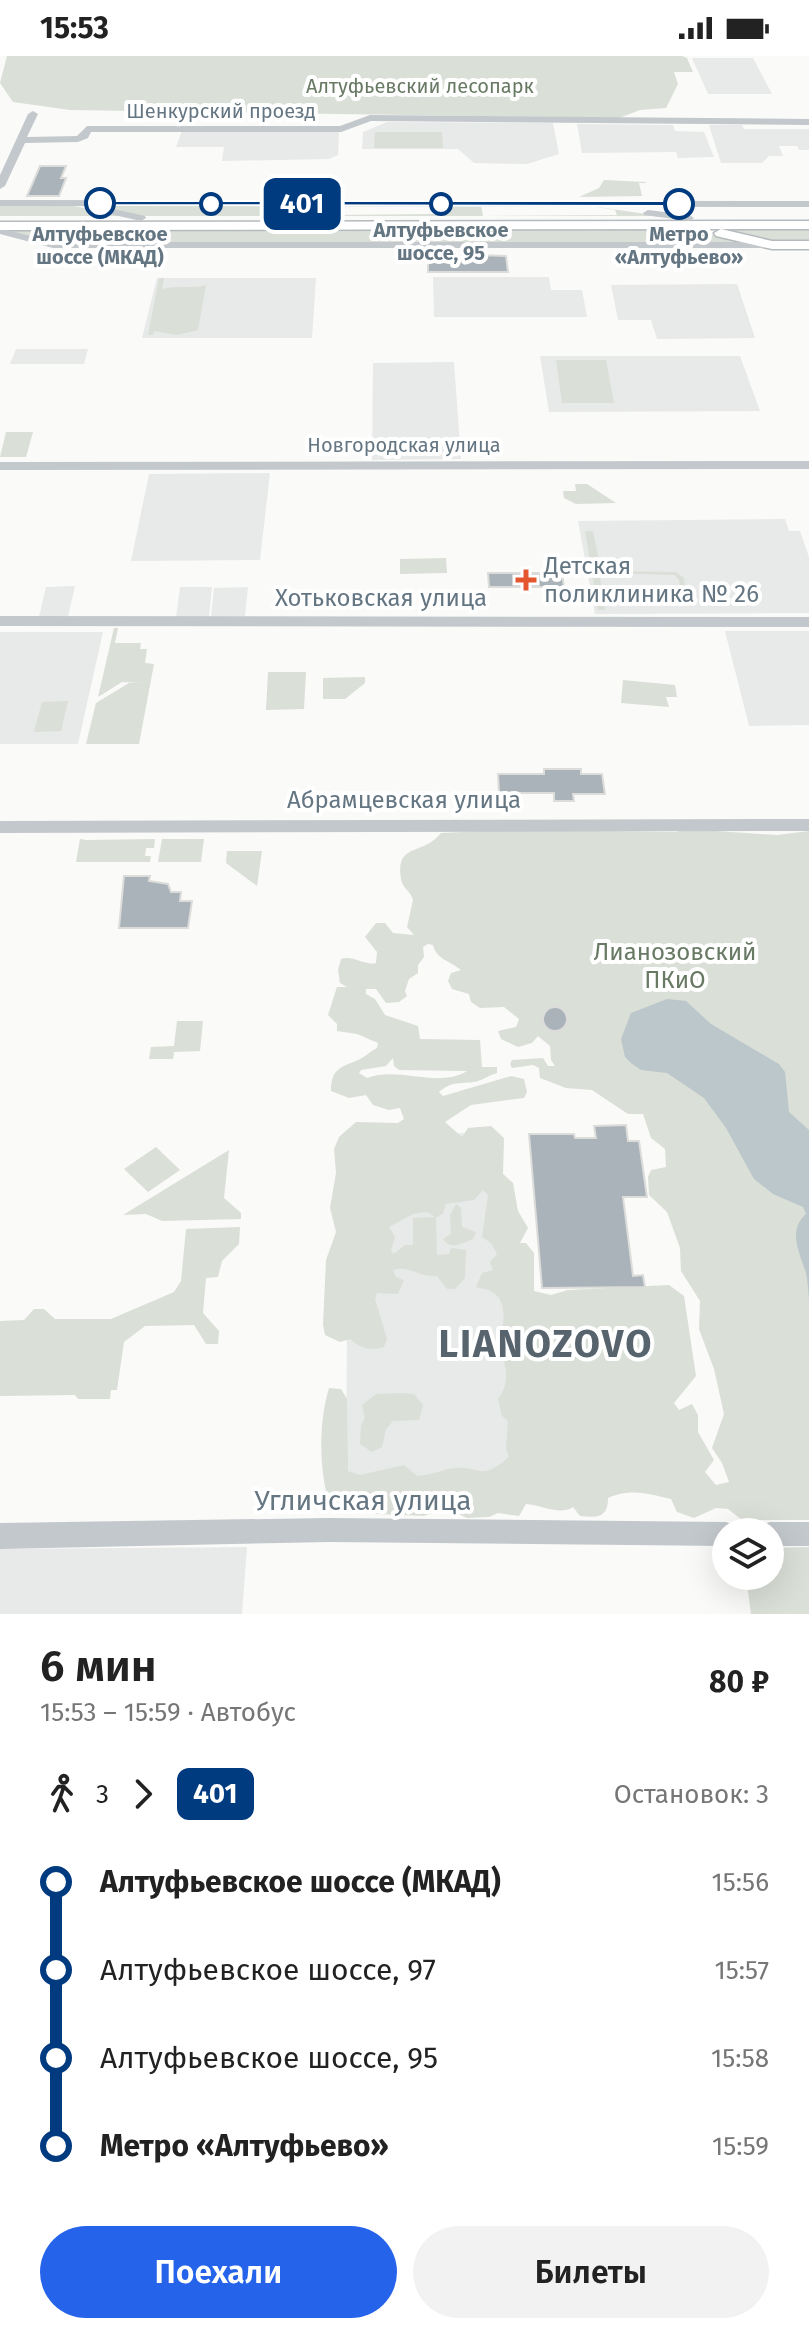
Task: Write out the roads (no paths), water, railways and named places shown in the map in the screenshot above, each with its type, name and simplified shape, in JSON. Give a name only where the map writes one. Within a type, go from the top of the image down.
[{"type":"main road","points":[[0,218],[809,225]]},
{"type":"main road","points":[[0,229],[809,218]]},
{"type":"main road","points":[[685,222],[772,245],[809,245]]},
{"type":"street","points":[[0,186],[33,114]]},
{"type":"street","name":"Шенкурский проезд","points":[[21,140],[78,139],[85,136],[87,129],[341,129],[370,118],[809,122]]},
{"type":"street","points":[[0,203],[809,204]]},
{"type":"street","points":[[83,203],[141,218]]},
{"type":"street","points":[[583,203],[685,222]]},
{"type":"street","points":[[0,229],[53,245]]},
{"type":"street","points":[[0,245],[772,245]]},
{"type":"street","name":"Новгородская улица","points":[[0,466],[809,465]]},
{"type":"street","name":"Хотьковская улица","points":[[0,621],[809,622]]},
{"type":"street","name":"Абрамцевская улица","points":[[0,827],[809,825]]},
{"type":"street","name":"Угличская улица","points":[[0,1536],[329,1530],[712,1534]]},
{"type":"street","points":[[784,1534],[809,1534]]},
{"type":"place","name":"Алтуфьевское шоссе (МКАД)","points":[[100,203]]},
{"type":"place","name":"Алтуфьевское шоссе, 95","points":[[441,204]]},
{"type":"place","name":"Метро «Алтуфьево»","points":[[679,204]]},
{"type":"place","name":"Детская поликлиника № 26","points":[[526,580]]},
{"type":"district","name":"LIANOZOVO","points":[[546,1344]]},
{"type":"park label","name":"Алтуфьевский лесопарк","points":[[420,86]]},
{"type":"park label","name":"Лианозовский ПКиО","points":[[675,966]]}]
